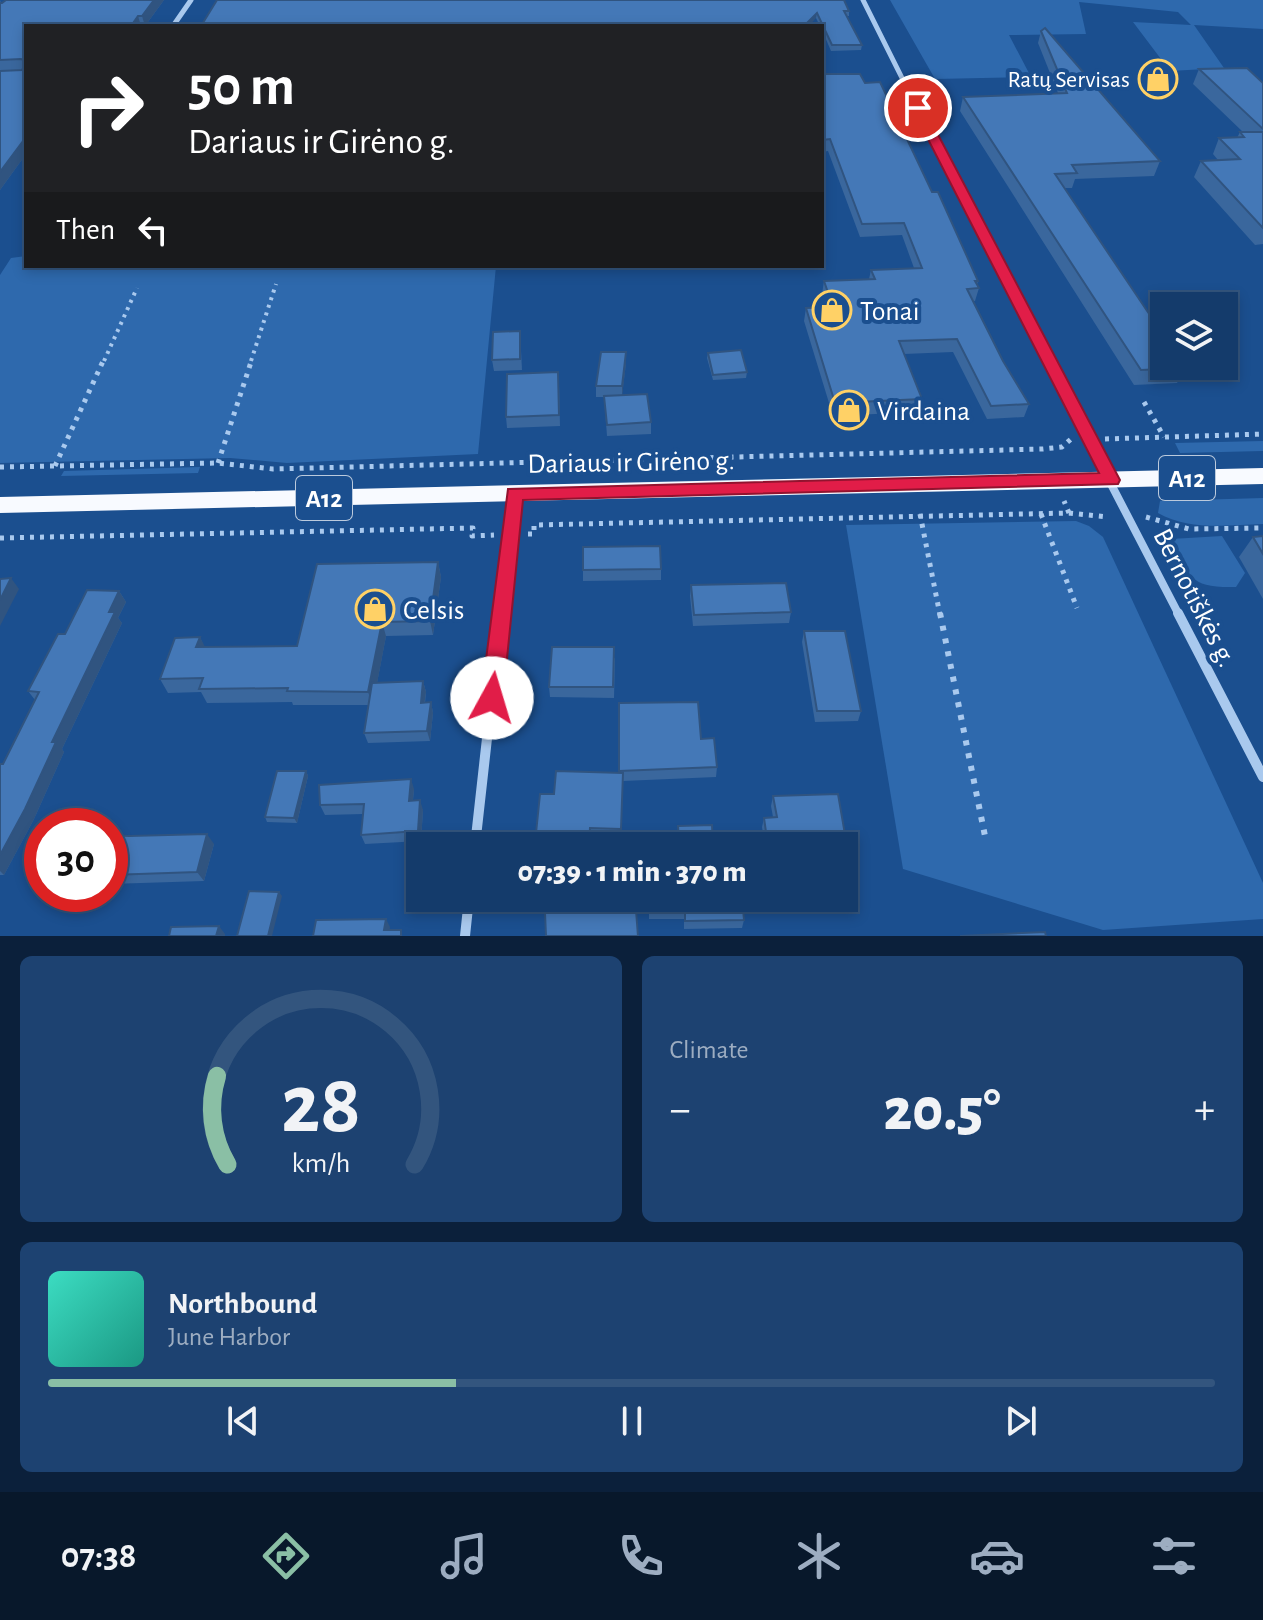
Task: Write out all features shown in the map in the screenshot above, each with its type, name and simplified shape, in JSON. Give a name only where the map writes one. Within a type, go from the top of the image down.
[{"type":"highway","name":"Dariaus ir Girėno g.","points":[[0,505],[1263,476]]},
{"type":"street","points":[[174,24],[191,0]]},
{"type":"street","name":"Bernotiškės g.","points":[[863,0],[1263,777]]},
{"type":"street","points":[[477,832],[515,494]]},
{"type":"street","points":[[465,936],[468,912]]},
{"type":"path","points":[[218,463],[276,284]]},
{"type":"path","points":[[55,466],[137,288]]},
{"type":"path","points":[[1144,402],[1164,437]]},
{"type":"path","points":[[0,467],[218,463],[302,468],[1043,449],[1062,447],[1069,439],[1263,434]]},
{"type":"path","points":[[1043,449],[1069,513]]},
{"type":"path","points":[[0,538],[473,528],[472,536],[534,534],[534,525],[920,514],[1069,513],[1098,517],[1152,517],[1189,529],[1263,528]]},
{"type":"path","points":[[920,514],[985,836]]},
{"type":"path","points":[[1041,514],[1077,608]]},
{"type":"shaded area","points":[[890,0],[1263,0],[1263,29],[1194,25],[1224,68],[1170,71],[1133,22],[1191,25],[1178,12],[1079,2],[1086,34],[1009,35],[1031,77],[935,79]]},
{"type":"shaded area","points":[[24,256],[24,268],[496,268],[478,454],[287,463],[230,458],[0,463],[0,275],[11,258]]},
{"type":"shaded area","points":[[1263,441],[1263,451],[1180,453],[1175,443]]},
{"type":"shaded area","points":[[200,467],[198,473],[61,476],[64,471]]},
{"type":"shaded area","points":[[1263,498],[1263,524],[1196,525],[1158,513],[1160,501]]},
{"type":"shaded area","points":[[1076,521],[1103,537],[1263,883],[1263,919],[1103,930],[903,869],[846,525]]},
{"type":"shaded area","points":[[1222,536],[1245,573],[1236,587],[1209,585],[1193,578],[1171,539]]},
{"type":"building","points":[[6,0],[154,0],[132,24],[24,24],[24,61],[0,60],[2,3]]},
{"type":"building","points":[[217,0],[844,0],[849,11],[844,11],[862,45],[832,45],[817,13],[806,24],[202,24]]},
{"type":"building","points":[[1045,28],[1160,161],[1072,165],[1077,173],[1055,174],[1150,315],[1150,370],[1141,370],[963,97],[1067,93],[1041,31]]},
{"type":"building","points":[[24,66],[24,140],[0,172],[0,71],[22,70]]},
{"type":"building","points":[[1247,68],[1263,83],[1263,129],[1199,69]]},
{"type":"building","points":[[824,74],[860,74],[865,83],[880,82],[932,192],[938,192],[978,281],[975,281],[979,288],[967,289],[1003,361],[1029,404],[991,406],[957,339],[899,341],[922,399],[835,403],[806,308],[833,307],[824,281],[875,279],[871,270],[922,268],[904,223],[862,224],[830,139],[824,140]]},
{"type":"building","points":[[1240,132],[1263,132],[1263,228],[1201,161],[1240,159],[1219,138],[1244,137]]},
{"type":"building","points":[[520,331],[520,359],[492,360],[493,332]]},
{"type":"building","points":[[741,350],[747,372],[713,375],[708,353]]},
{"type":"building","points":[[601,352],[626,352],[622,386],[596,386]]},
{"type":"building","points":[[558,372],[559,415],[506,417],[507,374]]},
{"type":"building","points":[[647,394],[651,422],[607,425],[604,396]]},
{"type":"building","points":[[1263,536],[1263,554],[1253,537]]},
{"type":"building","points":[[660,546],[661,569],[583,570],[583,547]]},
{"type":"building","points":[[438,562],[430,621],[382,622],[368,692],[287,691],[288,688],[199,689],[203,678],[160,679],[175,638],[200,637],[196,647],[297,646],[317,564]]},
{"type":"building","points":[[11,578],[0,600],[0,579]]},
{"type":"building","points":[[786,583],[791,612],[694,615],[691,585]]},
{"type":"building","points":[[87,590],[119,591],[109,612],[115,612],[52,742],[56,742],[25,808],[0,855],[0,764],[3,764],[39,692],[28,691],[58,634],[65,634]]},
{"type":"building","points":[[804,631],[845,631],[861,711],[817,711]]},
{"type":"building","points":[[552,647],[614,647],[613,687],[549,687]]},
{"type":"building","points":[[423,681],[421,703],[431,702],[427,731],[364,733],[372,683]]},
{"type":"building","points":[[698,702],[701,739],[714,738],[717,767],[619,771],[619,703]]},
{"type":"building","points":[[277,771],[306,771],[294,818],[265,817]]},
{"type":"building","points":[[556,771],[623,773],[621,829],[536,832],[540,794],[554,794]]},
{"type":"building","points":[[411,779],[409,801],[420,800],[418,831],[361,835],[364,804],[320,805],[319,785]]},
{"type":"building","points":[[838,794],[845,832],[766,832],[764,818],[777,817],[773,796]]},
{"type":"building","points":[[712,825],[712,832],[678,832],[678,826]]},
{"type":"building","points":[[207,834],[197,872],[128,874],[129,836]]},
{"type":"building","points":[[249,891],[279,892],[268,936],[237,936]]},
{"type":"building","points":[[636,912],[638,936],[546,936],[545,913]]},
{"type":"building","points":[[685,912],[743,912],[744,920],[685,921]]},
{"type":"building","points":[[386,919],[384,930],[401,930],[401,936],[313,936],[316,920]]},
{"type":"building","points":[[219,926],[216,936],[169,936],[171,927]]},
{"type":"building","points":[[1045,932],[1046,936],[960,936]]},
{"type":"place","name":"Ratų Servisas","points":[[1158,79]]},
{"type":"place","name":"Tonai","points":[[832,310]]},
{"type":"place","name":"Virdaina","points":[[849,410]]},
{"type":"place","name":"Celsis","points":[[375,609]]},
{"type":"route","points":[[492,698],[515,494],[1111,480],[918,108]]}]
